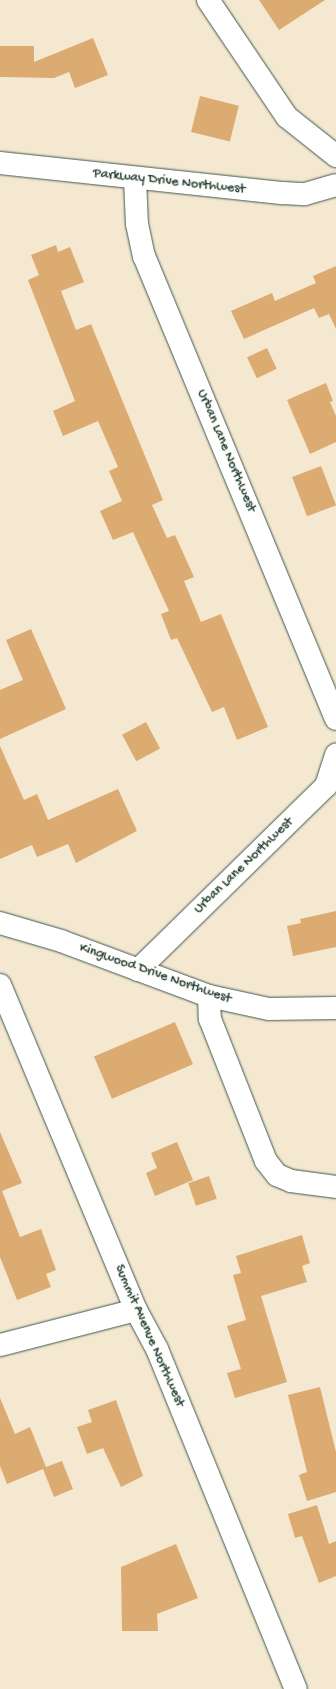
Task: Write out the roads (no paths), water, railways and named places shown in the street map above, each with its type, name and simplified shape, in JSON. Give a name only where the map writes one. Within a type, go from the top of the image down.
[{"type":"street","points":[[208,0],[287,117],[336,156]]},
{"type":"street","name":"Parkway Drive Northwest","points":[[0,163],[135,179],[283,193],[305,194],[336,185]]},
{"type":"street","name":"Urban Lane Northwest","points":[[135,179],[137,224],[144,256],[336,719]]},
{"type":"street","name":"Urban Lane Northwest","points":[[138,970],[326,786],[336,755]]},
{"type":"street","name":"Kingwood Drive Northwest","points":[[0,923],[209,996],[269,1009],[336,1008]]},
{"type":"street","name":"Summit Avenue Northwest","points":[[0,985],[136,1310],[157,1349],[296,1689]]},
{"type":"street","points":[[209,996],[210,1019],[266,1161],[277,1175],[291,1181],[336,1187]]},
{"type":"street","points":[[0,1345],[136,1310]]}]
